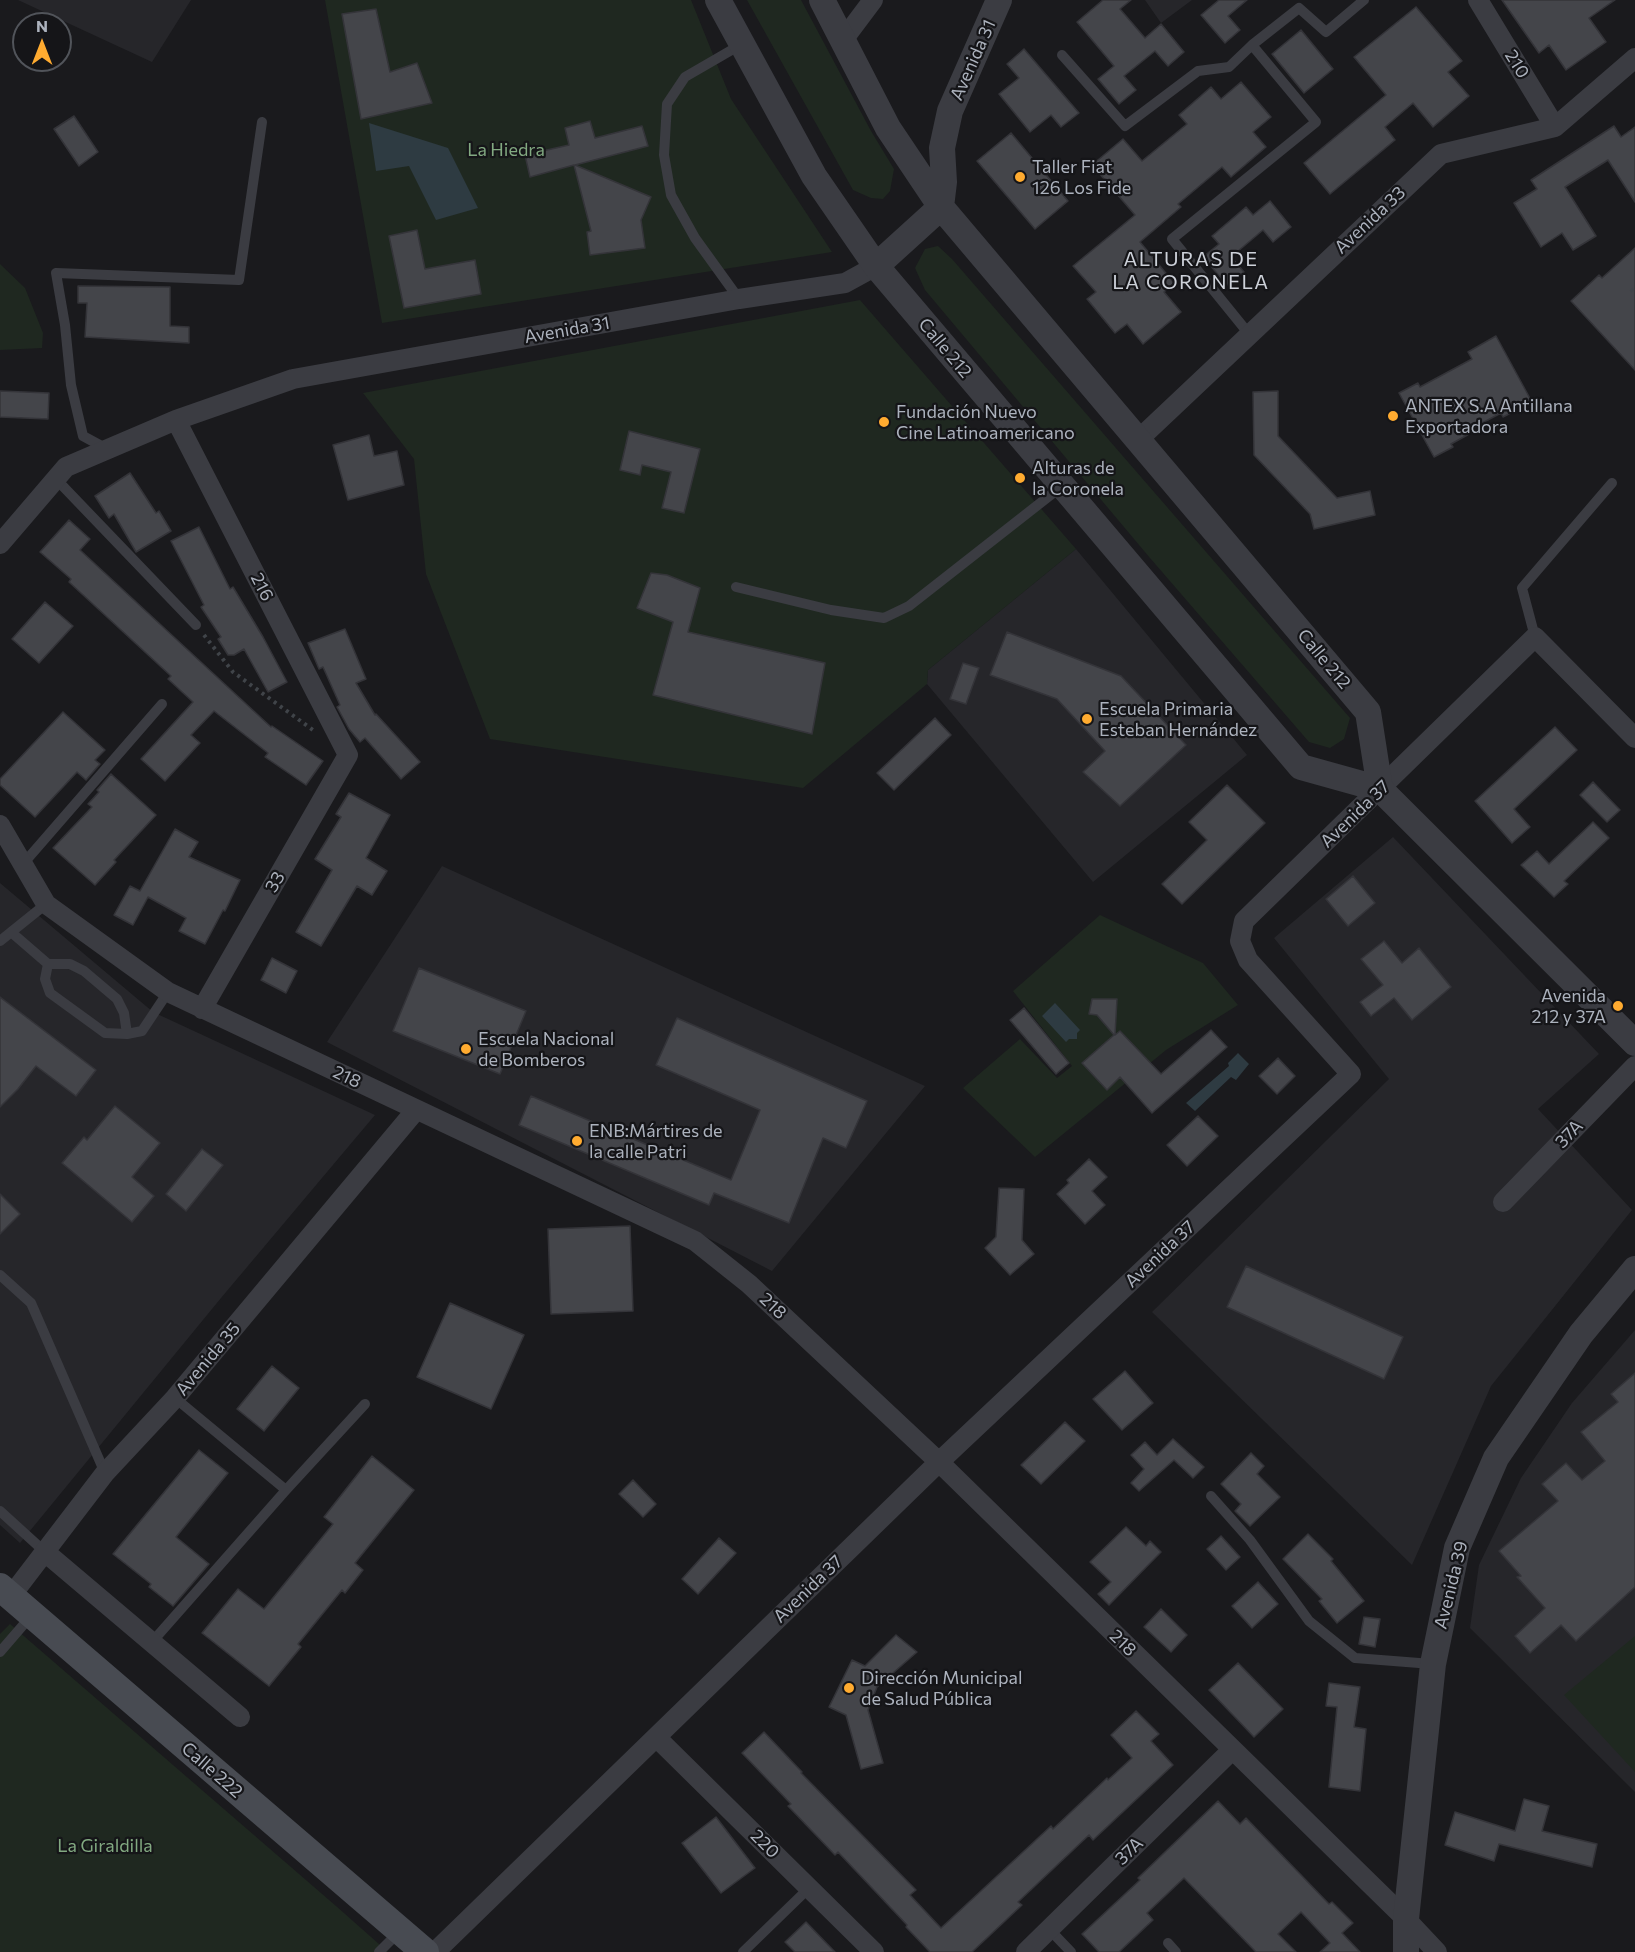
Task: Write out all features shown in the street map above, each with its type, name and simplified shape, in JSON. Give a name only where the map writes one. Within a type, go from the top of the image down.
[{"type":"main road","name":"Calle 222","points":[[4,1597],[32,1615],[425,1952]]},
{"type":"street","name":"Calle 212","points":[[718,0],[814,176],[876,266],[1301,767],[1380,789],[1635,1043]]},
{"type":"street","name":"Calle 212","points":[[822,0],[888,128],[941,207],[1368,712],[1380,789]]},
{"type":"street","points":[[843,40],[873,0]]},
{"type":"street","name":"Avenida 31","points":[[0,544],[66,467],[176,420],[293,378],[739,299],[845,283],[876,266],[941,207],[944,182],[942,148],[950,111],[999,0]]},
{"type":"street","name":"210","points":[[1478,0],[1556,127]]},
{"type":"street","name":"Avenida 33","points":[[1138,440],[1441,154],[1556,127],[1635,58]]},
{"type":"street","name":"216","points":[[176,420],[348,755]]},
{"type":"street","points":[[1534,637],[1635,738]]},
{"type":"street","name":"Avenida 37","points":[[435,1952],[939,1462],[1351,1074],[1248,960],[1240,941],[1244,921],[1534,637]]},
{"type":"street","name":"33","points":[[202,1009],[348,755]]},
{"type":"street","name":"218","points":[[0,825],[46,904],[168,992],[695,1241],[749,1284],[939,1462],[1437,1952]]},
{"type":"street","name":"37A","points":[[1503,1202],[1635,1066]]},
{"type":"street","name":"Avenida 35","points":[[4,1597],[45,1552],[105,1473],[176,1398],[416,1110]]},
{"type":"street","name":"Avenida 39","points":[[1406,1952],[1406,1919],[1433,1664],[1457,1548],[1496,1458],[1581,1334],[1635,1269]]},
{"type":"street","points":[[45,1552],[240,1717]]},
{"type":"street","name":"220","points":[[656,1737],[874,1952]]},
{"type":"street","name":"37A","points":[[1026,1952],[1232,1750]]},
{"type":"lane","points":[[1062,55],[1125,126],[1198,70],[1229,67],[1252,45],[1299,8],[1326,32],[1364,0]]},
{"type":"lane","points":[[739,299],[695,238],[671,195],[664,155],[667,104],[685,77],[742,44]]},
{"type":"lane","points":[[1249,334],[1172,239],[1316,122],[1252,45]]},
{"type":"lane","points":[[108,449],[83,436],[71,385],[65,325],[56,273],[239,280],[262,122]]},
{"type":"lane","points":[[56,479],[196,625]]},
{"type":"lane","points":[[1534,637],[1522,588],[1612,483]]},
{"type":"lane","points":[[736,587],[831,610],[885,618],[909,606],[1062,486]]},
{"type":"lane","points":[[23,864],[162,704]]},
{"type":"lane","points":[[0,942],[46,904]]},
{"type":"lane","points":[[12,932],[48,964],[70,964],[84,971],[117,999],[124,1013],[127,1034]]},
{"type":"lane","points":[[48,964],[45,979],[50,993],[105,1033],[127,1034],[142,1031],[168,992]]},
{"type":"lane","points":[[0,1275],[31,1303],[105,1473]]},
{"type":"lane","points":[[176,1398],[286,1490]]},
{"type":"lane","points":[[152,1642],[365,1404]]},
{"type":"lane","points":[[1211,1496],[1250,1540],[1309,1621],[1355,1658],[1433,1664]]},
{"type":"lane","points":[[0,1510],[45,1552]]},
{"type":"lane","points":[[0,1652],[32,1615]]},
{"type":"lane","points":[[743,1952],[809,1888]]},
{"type":"lane","points":[[1049,1929],[1071,1952]]},
{"type":"lane","points":[[379,1952],[400,1930]]},
{"type":"lane","points":[[1168,1943],[1176,1952]]},
{"type":"path","points":[[1631,289],[1635,293]]},
{"type":"path","points":[[196,625],[233,672],[319,734]]},
{"type":"shaded area","points":[[18,0],[191,0],[152,62],[72,25],[72,12],[44,12]]},
{"type":"shaded area","points":[[1145,0],[1192,0],[1161,23]]},
{"type":"shaded area","points":[[369,123],[448,148],[478,208],[436,220],[409,166],[376,171]]},
{"type":"shaded area","name":"Escuela Primaria Esteban Hernández","points":[[1076,549],[1247,755],[1093,882],[927,684],[928,670]]},
{"type":"shaded area","points":[[1393,837],[1599,1054],[1538,1109],[1632,1210],[1491,1386],[1412,1565],[1152,1312],[1389,1079],[1274,938]]},
{"type":"shaded area","points":[[442,866],[925,1086],[772,1271],[327,1042]]},
{"type":"shaded area","points":[[0,883],[153,1012],[375,1115],[20,1543],[0,1525]]},
{"type":"shaded area","points":[[1055,1003],[1080,1030],[1077,1033],[1077,1039],[1069,1039],[1066,1042],[1042,1016]]},
{"type":"shaded area","points":[[1238,1053],[1249,1064],[1236,1080],[1231,1077],[1195,1111],[1186,1103],[1229,1066],[1228,1063]]},
{"type":"shaded area","points":[[1635,1330],[1635,1792],[1470,1628],[1479,1565],[1521,1478],[1572,1403]]},
{"type":"green space","name":"La Hiedra","points":[[325,0],[691,0],[731,99],[832,252],[382,323]]},
{"type":"green space","points":[[747,0],[801,0],[871,131],[894,169],[890,191],[883,199],[871,198],[853,190]]},
{"type":"green space","points":[[938,246],[952,259],[1350,718],[1344,739],[1330,748],[1309,742],[1150,558],[925,290],[915,268],[925,249]]},
{"type":"green space","points":[[0,264],[25,288],[43,333],[42,348],[0,350]]},
{"type":"green space","points":[[860,300],[1076,549],[928,670],[927,684],[803,788],[490,739],[426,574],[414,459],[363,393]]},
{"type":"green space","points":[[1100,915],[1203,963],[1238,1005],[1166,1050],[1035,1157],[963,1088],[1020,1039],[1057,1078],[1072,1066],[1013,991]]},
{"type":"green space","name":"La Giraldilla","points":[[10,1624],[388,1952],[0,1952],[0,1634]]},
{"type":"green space","points":[[1635,1636],[1635,1772],[1564,1695]]},
{"type":"building","points":[[1103,0],[1131,0],[1120,9],[1145,38],[1161,24],[1184,52],[1168,66],[1155,51],[1124,76],[1136,90],[1119,104],[1098,79],[1114,66],[1077,22]]},
{"type":"building","points":[[1219,0],[1247,0],[1228,16],[1240,30],[1225,43],[1201,15]]},
{"type":"building","points":[[1502,0],[1615,0],[1589,18],[1606,42],[1566,70],[1549,45],[1539,53]]},
{"type":"building","points":[[1416,7],[1462,61],[1448,72],[1469,96],[1433,127],[1413,103],[1385,127],[1395,140],[1330,194],[1304,163],[1386,95],[1354,57]]},
{"type":"building","points":[[376,9],[390,72],[417,63],[432,103],[361,119],[342,14]]},
{"type":"building","points":[[1301,30],[1333,69],[1304,93],[1272,54]]},
{"type":"building","points":[[1024,49],[1079,113],[1061,127],[1051,115],[1030,132],[999,94],[1019,78],[1007,64]]},
{"type":"building","points":[[1241,82],[1271,117],[1253,132],[1266,147],[1231,177],[1222,167],[1178,204],[1181,207],[1140,242],[1174,283],[1164,292],[1181,312],[1143,344],[1127,324],[1115,333],[1087,299],[1096,292],[1073,266],[1135,215],[1092,165],[1123,139],[1142,161],[1187,124],[1179,115],[1211,87],[1221,99]]},
{"type":"building","points":[[74,116],[98,152],[79,166],[54,129]]},
{"type":"building","points":[[590,121],[595,138],[642,126],[648,146],[575,165],[651,197],[641,220],[645,248],[590,255],[587,232],[591,231],[574,165],[530,177],[525,155],[569,145],[565,128]]},
{"type":"building","points":[[1614,126],[1621,137],[1635,127],[1635,202],[1608,160],[1565,187],[1596,236],[1573,250],[1562,233],[1541,247],[1514,203],[1537,189],[1531,180]]},
{"type":"building","points":[[1011,133],[1068,201],[1035,229],[977,161]]},
{"type":"building","points":[[1270,201],[1291,227],[1273,242],[1263,230],[1231,257],[1244,272],[1227,285],[1203,257],[1219,244],[1212,236],[1246,207],[1253,215]]},
{"type":"building","points":[[417,230],[425,269],[475,260],[481,294],[404,308],[389,236]]},
{"type":"building","points":[[1635,248],[1635,370],[1571,301],[1599,275],[1602,278]]},
{"type":"building","points":[[78,286],[170,287],[170,326],[189,327],[189,343],[85,337],[87,303],[78,303]]},
{"type":"building","points":[[1496,336],[1532,402],[1503,417],[1501,413],[1469,430],[1471,433],[1451,444],[1453,447],[1434,457],[1399,393],[1418,383],[1420,387],[1472,359],[1468,352]]},
{"type":"building","points":[[0,391],[49,393],[48,419],[0,417]]},
{"type":"building","points":[[1278,391],[1278,436],[1337,498],[1370,491],[1375,515],[1314,529],[1310,514],[1254,455],[1253,392]]},
{"type":"building","points":[[629,431],[700,449],[684,513],[662,508],[671,472],[642,465],[640,475],[620,470]]},
{"type":"building","points":[[369,435],[374,456],[397,451],[404,485],[348,500],[333,445]]},
{"type":"building","points":[[130,473],[156,513],[159,511],[171,531],[136,552],[114,514],[109,518],[95,496]]},
{"type":"building","points":[[69,520],[90,539],[80,550],[271,727],[323,761],[306,785],[265,757],[268,753],[214,711],[191,735],[200,743],[165,781],[141,759],[193,702],[168,679],[171,676],[69,582],[71,579],[40,552]]},
{"type":"building","points":[[199,527],[230,589],[233,587],[287,682],[268,692],[244,649],[234,655],[228,655],[218,639],[221,637],[201,607],[204,605],[171,541]]},
{"type":"building","points":[[651,573],[667,575],[700,588],[688,632],[825,663],[812,734],[653,695],[673,622],[637,608]]},
{"type":"building","points":[[45,602],[73,626],[39,663],[12,639]]},
{"type":"building","points":[[345,629],[366,679],[356,683],[375,715],[420,762],[401,779],[365,738],[360,742],[349,729],[337,707],[340,705],[323,667],[319,669],[308,643]]},
{"type":"building","points":[[1007,632],[1121,676],[1186,745],[1120,806],[1083,772],[1105,751],[1057,699],[990,675]]},
{"type":"building","points":[[963,663],[979,668],[966,704],[950,699]]},
{"type":"building","points":[[63,712],[105,750],[95,760],[100,764],[86,780],[77,772],[35,817],[0,785],[0,779]]},
{"type":"building","points":[[935,718],[951,735],[894,790],[877,773]]},
{"type":"building","points":[[1555,727],[1577,750],[1514,809],[1530,827],[1512,843],[1475,801]]},
{"type":"building","points":[[111,774],[156,815],[114,860],[116,862],[95,885],[53,848],[92,807],[88,804]]},
{"type":"building","points":[[1593,782],[1620,810],[1607,822],[1580,795]]},
{"type":"building","points":[[1227,785],[1265,823],[1182,904],[1162,884],[1207,840],[1189,822]]},
{"type":"building","points":[[349,793],[390,815],[366,858],[387,871],[372,895],[357,886],[321,946],[296,932],[332,870],[315,859],[341,817],[336,814]]},
{"type":"building","points":[[1593,822],[1609,838],[1564,881],[1568,884],[1554,897],[1521,865],[1537,851],[1549,864]]},
{"type":"building","points":[[175,829],[198,842],[189,857],[240,880],[205,944],[179,931],[186,918],[148,897],[133,925],[114,915],[130,886],[140,891]]},
{"type":"building","points":[[1353,876],[1375,903],[1348,926],[1326,899]]},
{"type":"building","points":[[1384,941],[1402,963],[1419,948],[1451,987],[1412,1020],[1394,998],[1371,1016],[1360,1002],[1383,985],[1361,959]]},
{"type":"building","points":[[272,958],[297,971],[286,993],[261,980]]},
{"type":"building","points":[[419,968],[526,1011],[500,1074],[393,1031]]},
{"type":"building","points":[[0,997],[96,1070],[76,1096],[36,1066],[0,1107]]},
{"type":"building","points":[[1092,999],[1117,999],[1115,1035],[1120,1031],[1161,1074],[1211,1030],[1227,1047],[1152,1113],[1120,1077],[1107,1090],[1082,1063],[1114,1035],[1097,1015],[1089,1014]]},
{"type":"building","points":[[1024,1008],[1069,1063],[1056,1074],[1010,1020]]},
{"type":"building","points":[[677,1018],[867,1101],[846,1148],[823,1138],[789,1223],[714,1193],[709,1205],[519,1125],[531,1096],[731,1180],[760,1110],[656,1065]]},
{"type":"building","points":[[1278,1058],[1295,1076],[1277,1094],[1259,1076]]},
{"type":"building","points":[[115,1106],[160,1143],[132,1177],[154,1196],[132,1222],[62,1163],[84,1137],[87,1140]]},
{"type":"building","points":[[1198,1116],[1218,1136],[1187,1166],[1167,1145]]},
{"type":"building","points":[[202,1149],[223,1165],[186,1211],[166,1194]]},
{"type":"building","points":[[1089,1159],[1107,1177],[1092,1191],[1105,1205],[1085,1224],[1057,1194],[1069,1183],[1067,1180]]},
{"type":"building","points":[[999,1188],[1024,1189],[1022,1240],[1034,1254],[1010,1275],[985,1248],[996,1237]]},
{"type":"building","points":[[0,1194],[20,1214],[0,1234]]},
{"type":"building","points":[[630,1226],[633,1311],[551,1314],[548,1229]]},
{"type":"building","points":[[1246,1266],[1403,1337],[1384,1379],[1227,1307]]},
{"type":"building","points":[[450,1303],[524,1335],[491,1409],[417,1377]]},
{"type":"building","points":[[272,1366],[299,1388],[264,1431],[237,1409]]},
{"type":"building","points":[[1125,1371],[1153,1403],[1122,1430],[1093,1399]]},
{"type":"building","points":[[1635,1373],[1635,1587],[1576,1641],[1561,1625],[1530,1653],[1515,1636],[1545,1608],[1517,1577],[1521,1576],[1499,1551],[1558,1501],[1542,1484],[1566,1463],[1582,1480],[1605,1461],[1581,1432],[1618,1402],[1611,1394]]},
{"type":"building","points":[[1065,1422],[1085,1441],[1041,1484],[1021,1465]]},
{"type":"building","points":[[1173,1439],[1204,1467],[1193,1478],[1174,1460],[1139,1491],[1131,1483],[1144,1469],[1131,1455],[1145,1442],[1157,1455]]},
{"type":"building","points":[[199,1450],[228,1473],[176,1537],[209,1564],[173,1606],[149,1587],[151,1584],[113,1554]]},
{"type":"building","points":[[1251,1453],[1264,1466],[1257,1474],[1280,1497],[1250,1526],[1235,1511],[1241,1504],[1221,1484]]},
{"type":"building","points":[[372,1456],[414,1490],[355,1563],[363,1570],[345,1593],[342,1590],[298,1644],[301,1647],[269,1686],[202,1633],[238,1589],[264,1609],[333,1524],[324,1517]]},
{"type":"building","points":[[633,1480],[656,1504],[643,1517],[619,1494]]},
{"type":"building","points":[[1126,1527],[1146,1546],[1150,1541],[1161,1552],[1109,1605],[1098,1594],[1111,1582],[1090,1562]]},
{"type":"building","points":[[1308,1534],[1333,1559],[1331,1561],[1364,1601],[1337,1623],[1319,1601],[1322,1599],[1283,1559]]},
{"type":"building","points":[[1221,1536],[1240,1557],[1226,1570],[1207,1549]]},
{"type":"building","points":[[719,1538],[736,1553],[698,1594],[682,1579]]},
{"type":"building","points":[[1258,1582],[1278,1604],[1252,1628],[1232,1606]]},
{"type":"building","points":[[1161,1609],[1187,1635],[1171,1652],[1144,1627]]},
{"type":"building","points":[[1364,1617],[1380,1619],[1375,1647],[1359,1644]]},
{"type":"building","points":[[896,1635],[917,1652],[877,1687],[868,1710],[883,1763],[861,1769],[846,1715],[829,1707],[852,1660],[865,1666]]},
{"type":"building","points":[[1238,1663],[1283,1709],[1254,1737],[1209,1690]]},
{"type":"building","points":[[1329,1683],[1360,1687],[1354,1727],[1366,1729],[1360,1791],[1329,1787],[1337,1707],[1326,1706]]},
{"type":"building","points":[[1136,1711],[1159,1734],[1151,1741],[1173,1765],[1093,1840],[1089,1835],[1018,1902],[1022,1905],[972,1952],[930,1952],[838,1852],[835,1855],[788,1806],[791,1804],[742,1753],[764,1732],[916,1890],[910,1895],[941,1928],[1051,1826],[1053,1829],[1107,1778],[1108,1780],[1132,1758],[1111,1735]]},
{"type":"building","points":[[1524,1799],[1549,1806],[1542,1831],[1597,1844],[1592,1867],[1499,1844],[1494,1861],[1445,1845],[1455,1812],[1515,1831]]},
{"type":"building","points":[[1218,1801],[1240,1824],[1246,1818],[1329,1904],[1332,1902],[1353,1923],[1342,1933],[1360,1952],[1320,1952],[1330,1943],[1301,1912],[1278,1934],[1296,1952],[1256,1952],[1184,1878],[1147,1913],[1153,1920],[1119,1952],[1099,1952],[1082,1934],[1140,1880],[1138,1878]]},
{"type":"building","points":[[716,1817],[755,1868],[721,1893],[682,1843]]},
{"type":"building","points":[[806,1922],[835,1952],[795,1952],[785,1942]]},
{"type":"place","name":"Taller Fiat 126 Los Fide","points":[[1020,177]]},
{"type":"place","name":"ANTEX S.A Antillana Exportadora","points":[[1393,416]]},
{"type":"place","name":"Fundación Nuevo Cine Latinoamericano","points":[[884,422]]},
{"type":"place","name":"Alturas de la Coronela","points":[[1020,478]]},
{"type":"place","name":"Escuela Primaria Esteban Hernández","points":[[1087,719]]},
{"type":"place","name":"Avenida 212 y 37A","points":[[1618,1006]]},
{"type":"place","name":"Escuela Nacional de Bomberos","points":[[466,1049]]},
{"type":"place","name":"ENB:Mártires de la calle Patri","points":[[577,1141]]},
{"type":"place","name":"Dirección Municipal de Salud Pública","points":[[849,1688]]},
{"type":"district","name":"ALTURAS DE LA CORONELA","points":[[1191,270]]}]
